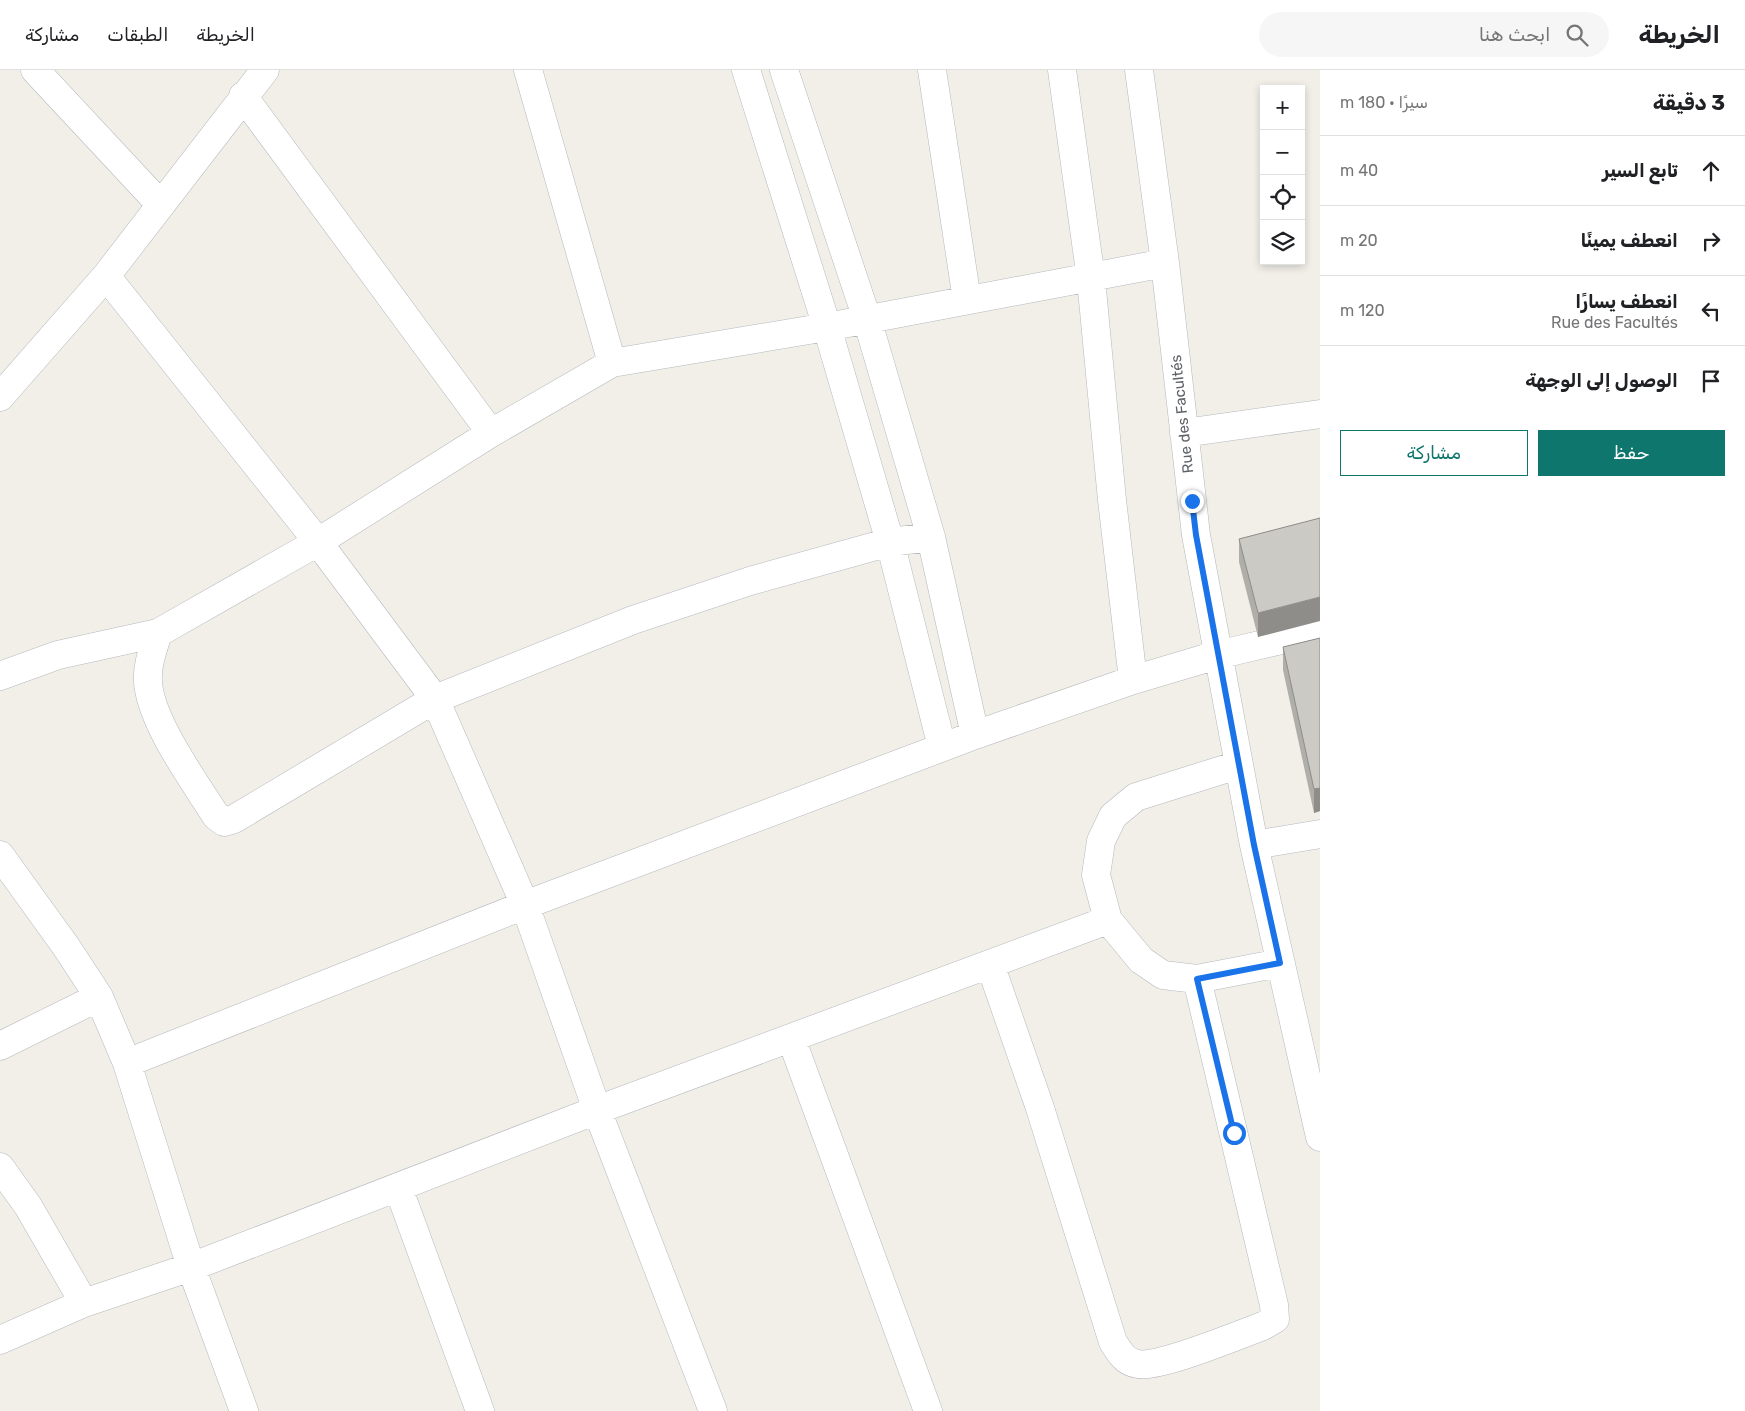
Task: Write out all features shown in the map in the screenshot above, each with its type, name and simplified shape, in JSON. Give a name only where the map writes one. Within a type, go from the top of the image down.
[{"type":"street","points":[[35,70],[160,204]]},
{"type":"street","points":[[4,383],[106,276],[243,96],[265,70]]},
{"type":"street","points":[[528,70],[612,363]]},
{"type":"street","points":[[746,70],[827,327],[890,542],[942,747]]},
{"type":"street","points":[[784,70],[867,319],[931,537],[975,735]]},
{"type":"street","points":[[932,70],[967,300]]},
{"type":"street","points":[[1062,70],[1091,279],[1112,500],[1133,680]]},
{"type":"street","name":"Rue des Facultés","points":[[1139,70],[1165,263],[1196,535],[1254,845],[1320,1133]]},
{"type":"street","points":[[243,96],[491,433]]},
{"type":"street","points":[[0,676],[23,666],[58,655],[158,633],[318,542],[491,433],[612,363],[827,327],[967,300],[1091,279],[1165,263]]},
{"type":"street","points":[[106,276],[318,542],[435,699],[525,905],[597,1110],[713,1411]]},
{"type":"street","points":[[1184,433],[1320,414]]},
{"type":"street","points":[[158,633],[148,675],[152,702],[168,736],[216,816],[224,822],[234,819],[435,699],[633,620],[750,581],[890,542],[931,537]]},
{"type":"street","points":[[127,1063],[525,905],[975,735],[1133,680],[1217,655],[1320,631]]},
{"type":"street","points":[[1238,765],[1136,796],[1113,816],[1101,842],[1096,875],[1108,920],[1141,960],[1163,975],[1197,979],[1280,963]]},
{"type":"street","points":[[1254,845],[1320,834]]},
{"type":"street","points":[[0,855],[67,948],[98,997],[127,1063],[191,1267],[244,1411]]},
{"type":"street","points":[[0,1340],[84,1303],[191,1267],[597,1110],[1108,920]]},
{"type":"street","points":[[990,964],[1040,1108],[1113,1342],[1124,1359],[1138,1364],[1157,1363],[1263,1326],[1275,1319],[1274,1305],[1197,979]]},
{"type":"street","points":[[0,1046],[98,997]]},
{"type":"street","points":[[791,1038],[928,1411]]},
{"type":"street","points":[[0,1167],[28,1206],[84,1303]]},
{"type":"street","points":[[398,1187],[480,1411]]},
{"type":"building","points":[[1320,518],[1320,597],[1258,613],[1239,539]]},
{"type":"building","points":[[1320,638],[1320,788],[1314,789],[1283,647]]},
{"type":"route","points":[[1192,501],[1217,655],[1254,845],[1280,963],[1197,979],[1234,1133]]}]
